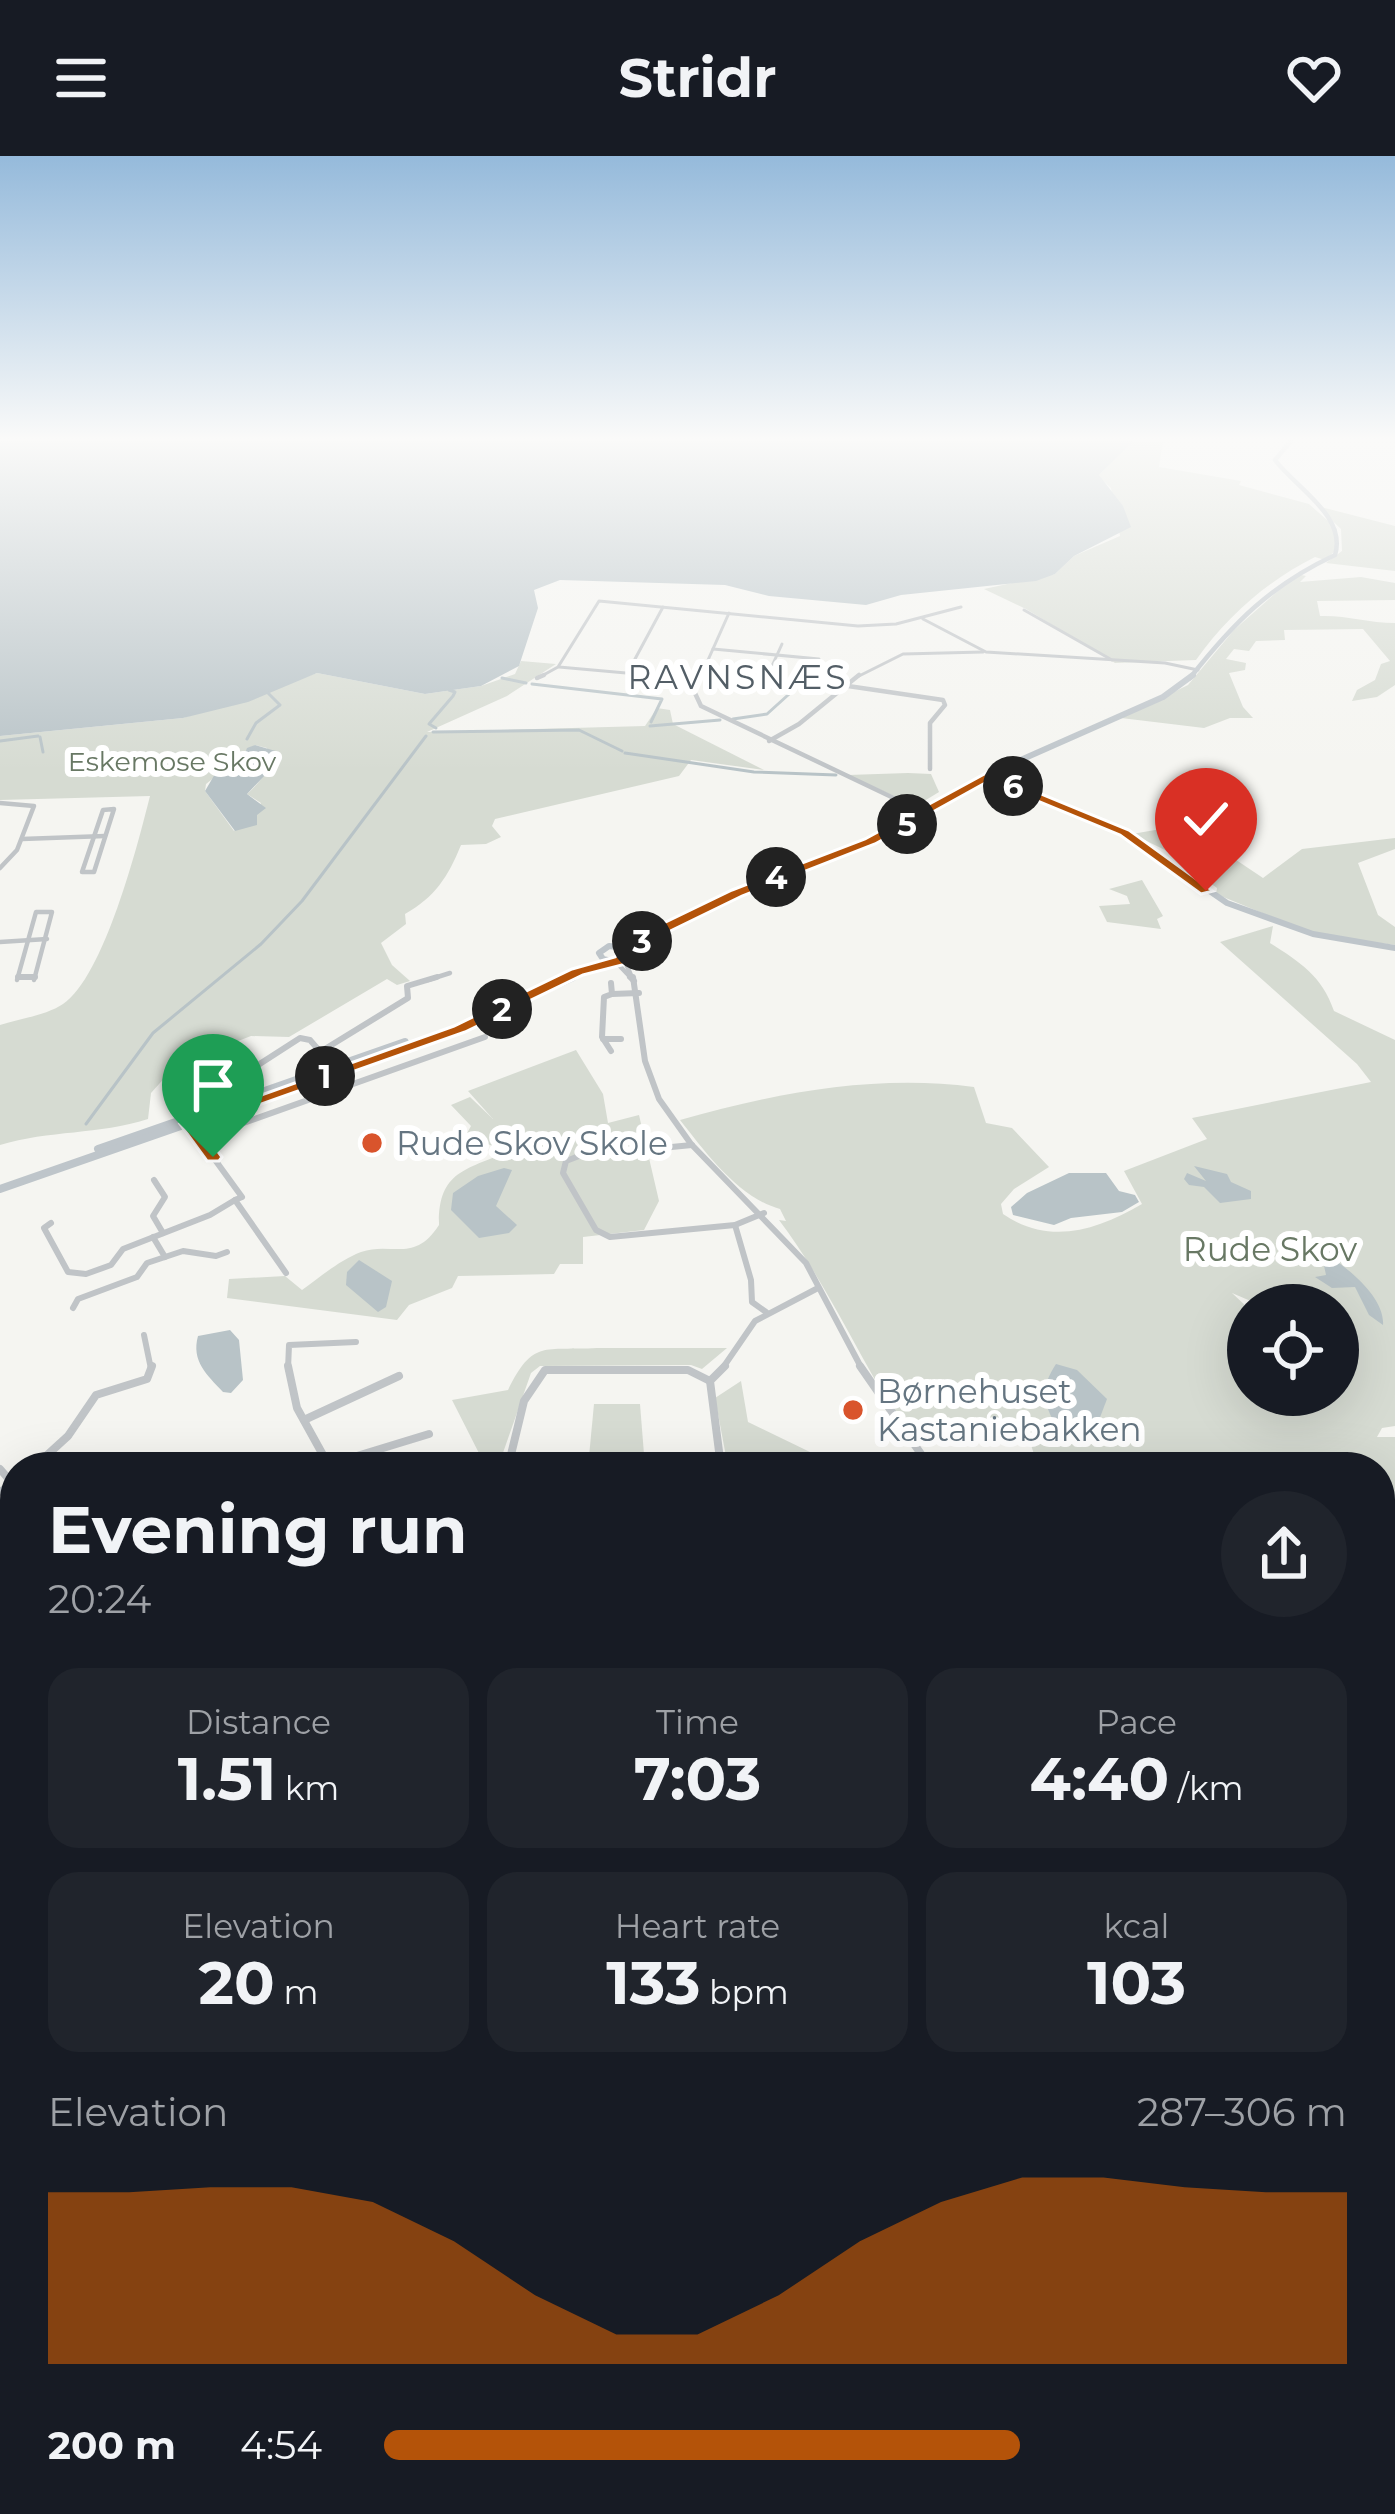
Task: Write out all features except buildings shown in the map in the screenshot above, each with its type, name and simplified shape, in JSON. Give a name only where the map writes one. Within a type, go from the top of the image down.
[{"type":"main road","points":[[0,1187],[496,1012],[649,936],[790,872],[870,842],[985,775],[1163,697],[1198,670],[1227,631],[1286,578],[1338,551]]},
{"type":"main road","points":[[985,775],[1124,832],[1227,903],[1313,934],[1395,948]]},
{"type":"street","points":[[537,678],[558,667],[596,602],[858,626],[961,608]]},
{"type":"street","points":[[628,673],[663,607]]},
{"type":"street","points":[[1024,610],[1114,662]]},
{"type":"street","points":[[729,614],[694,691],[701,706],[922,812]]},
{"type":"street","points":[[921,618],[986,652]]},
{"type":"street","points":[[772,666],[782,644]]},
{"type":"street","points":[[713,649],[819,659]]},
{"type":"street","points":[[769,741],[796,729],[878,662],[901,655],[986,652],[1165,663],[1198,670]]},
{"type":"street","points":[[558,667],[699,679]]},
{"type":"street","points":[[848,686],[932,696],[945,702],[930,723],[930,769]]},
{"type":"street","points":[[0,803],[34,806],[22,839],[0,868]]},
{"type":"street","points":[[114,809],[94,872],[82,872],[94,837],[103,810],[114,809]]},
{"type":"street","points":[[22,839],[105,836]]},
{"type":"street","points":[[52,911],[34,980],[17,980],[31,940],[36,913],[52,911]]},
{"type":"street","points":[[0,942],[46,939]]},
{"type":"street","points":[[616,956],[638,990],[644,1063],[659,1098],[692,1145],[764,1213],[806,1263],[885,1408],[919,1452]]},
{"type":"street","points":[[320,1052],[408,998],[407,986],[450,973]]},
{"type":"street","points":[[610,983],[612,994]]},
{"type":"street","points":[[611,1051],[603,1039],[604,998],[638,990]]},
{"type":"street","points":[[204,1144],[235,1126],[485,1037]]},
{"type":"street","points":[[244,1074],[300,1038],[310,1040],[335,1069]]},
{"type":"street","points":[[603,1039],[621,1039]]},
{"type":"street","points":[[51,1223],[44,1228],[68,1272],[86,1274],[110,1265],[123,1249],[242,1197],[187,1121]]},
{"type":"street","points":[[692,1145],[658,1153],[582,1154],[566,1161],[563,1173],[602,1235],[735,1226],[764,1213]]},
{"type":"street","points":[[158,1181],[165,1197],[153,1219],[163,1233]]},
{"type":"street","points":[[235,1200],[286,1273]]},
{"type":"street","points":[[735,1226],[752,1280],[752,1302],[766,1312]]},
{"type":"street","points":[[153,1237],[165,1257]]},
{"type":"street","points":[[73,1308],[79,1299],[137,1277],[147,1263],[183,1251],[216,1256],[227,1252]]},
{"type":"street","points":[[710,1381],[734,1357],[746,1330],[766,1312],[818,1288]]},
{"type":"street","points":[[50,1452],[68,1436],[96,1395],[136,1386],[147,1378],[153,1364],[144,1335]]},
{"type":"street","points":[[319,1452],[287,1387],[289,1345],[356,1342]]},
{"type":"street","points":[[510,1452],[535,1377],[544,1370],[688,1370],[710,1381]]},
{"type":"street","points":[[304,1420],[399,1376]]},
{"type":"street","points":[[710,1381],[719,1452]]},
{"type":"street","points":[[379,1452],[429,1435]]},
{"type":"green space","points":[[1085,551],[1335,551],[1325,560],[1315,557],[1264,589],[1235,614],[1196,660],[1115,663],[984,589],[1055,574]]},
{"type":"green space","points":[[1342,551],[1395,551],[1395,571],[1326,563]]},
{"type":"green space","points":[[1297,574],[1306,576],[1300,582],[1361,577],[1395,583],[1395,600],[1317,601],[1320,616],[1395,623],[1395,685],[1377,697],[1352,701],[1357,690],[1375,680],[1381,664],[1390,661],[1363,629],[1284,630],[1285,640],[1256,641],[1249,651],[1234,649],[1226,659],[1246,663],[1245,670],[1229,673],[1243,707],[1253,718],[1230,718],[1204,728],[1121,718],[1188,685],[1234,630]]},
{"type":"green space","name":"Eskemose Skov","points":[[521,661],[556,664],[507,696],[427,732],[645,726],[657,708],[670,710],[673,724],[764,770],[691,760],[679,776],[495,819],[492,826],[501,837],[486,844],[461,845],[439,885],[405,914],[406,924],[381,943],[392,965],[410,981],[397,985],[387,979],[289,1037],[251,1036],[176,1065],[151,1093],[148,1119],[0,1145],[0,1025],[56,1008],[78,989],[117,908],[150,796],[0,800],[0,736],[183,718],[317,673],[425,694],[481,686],[515,674]],"holes":[[[255,745],[267,748],[267,768],[247,794],[261,803],[256,815],[234,831],[205,791],[206,784]]]},
{"type":"green space","points":[[931,774],[939,792],[916,806],[848,775]]},
{"type":"green space","points":[[1184,825],[1263,878],[1302,849],[1395,838],[1395,849],[1358,863],[1378,915],[1395,927],[1395,945],[1313,934],[1216,894],[1217,888],[1165,850],[1132,834]]},
{"type":"green space","points":[[1142,880],[1163,916],[1157,919],[1161,929],[1107,922],[1099,906],[1130,904],[1127,896],[1109,889]]},
{"type":"green space","name":"Rude Skov","points":[[1273,926],[1270,943],[1316,979],[1334,1011],[1395,1040],[1395,1426],[1382,1428],[1377,1437],[1395,1437],[1395,1452],[1033,1452],[1026,1429],[941,1432],[914,1443],[779,1220],[786,1221],[780,1209],[737,1185],[680,1120],[825,1088],[899,1083],[974,1087],[986,1123],[1012,1128],[1049,1167],[1014,1189],[1001,1204],[1003,1214],[1038,1230],[1056,1232],[1091,1227],[1142,1204],[1124,1171],[1207,1139],[1192,1118],[1371,1082],[1357,1064],[1220,942]]},
{"type":"green space","points":[[576,1050],[603,1094],[608,1123],[639,1115],[659,1201],[644,1230],[583,1237],[583,1264],[560,1264],[554,1274],[458,1276],[452,1288],[409,1305],[397,1320],[227,1298],[229,1279],[285,1276],[302,1290],[361,1252],[411,1248],[430,1237],[439,1225],[449,1183],[467,1169],[507,1152],[466,1135],[471,1126],[451,1105],[470,1097],[493,1119],[468,1091]]},
{"type":"green space","points":[[727,1348],[702,1369],[691,1365],[540,1366],[531,1373],[503,1452],[478,1452],[452,1400],[508,1390],[525,1362],[552,1349]]},
{"type":"green space","points":[[741,1381],[748,1422],[810,1452],[725,1452],[715,1398]]},
{"type":"green space","points":[[594,1404],[640,1404],[644,1452],[589,1452]]},
{"type":"shaded area","points":[[0,551],[1084,551],[1055,574],[1036,581],[901,595],[866,605],[769,596],[725,585],[560,580],[534,590],[538,608],[519,666],[481,686],[425,694],[317,673],[248,702],[183,718],[0,736]]},
{"type":"shaded area","points":[[255,745],[279,752],[269,756],[266,774],[247,794],[266,808],[257,815],[257,825],[235,831],[205,791],[222,762],[244,756]]},
{"type":"shaded area","points":[[1194,1166],[1227,1174],[1231,1182],[1251,1191],[1251,1199],[1220,1203],[1204,1187],[1189,1185],[1184,1179],[1187,1173],[1206,1181]]},
{"type":"shaded area","points":[[512,1170],[496,1206],[517,1225],[509,1233],[479,1238],[451,1210],[453,1193],[478,1176]]},
{"type":"shaded area","points":[[1069,1173],[1106,1173],[1119,1191],[1135,1195],[1139,1202],[1122,1212],[1071,1218],[1054,1225],[1013,1215],[1011,1207],[1027,1193]]},
{"type":"shaded area","points":[[1328,1255],[1372,1295],[1383,1325],[1369,1315],[1359,1284],[1326,1284],[1315,1277],[1326,1275],[1322,1256]]},
{"type":"shaded area","points":[[359,1260],[392,1281],[386,1307],[378,1312],[346,1285],[347,1272]]},
{"type":"shaded area","points":[[230,1330],[239,1340],[243,1380],[231,1393],[223,1392],[206,1373],[196,1345],[198,1336]]},
{"type":"shaded area","points":[[1056,1364],[1077,1370],[1107,1399],[1099,1420],[1080,1429],[1054,1422],[1045,1392]]},
{"type":"waterway","points":[[502,678],[526,683]]},
{"type":"waterway","points":[[532,684],[662,699],[651,722]]},
{"type":"waterway","points":[[733,719],[767,714],[798,686]]},
{"type":"waterway","points":[[436,728],[429,724],[453,696],[455,692],[449,690]]},
{"type":"waterway","points":[[247,739],[256,723],[280,705],[268,693]]},
{"type":"waterway","points":[[650,726],[720,720]]},
{"type":"waterway","points":[[433,732],[579,730],[622,751]]},
{"type":"waterway","points":[[0,741],[38,736]]},
{"type":"waterway","points":[[86,1124],[153,1033],[261,944],[302,901],[426,736]]},
{"type":"waterway","points":[[40,737],[43,752]]},
{"type":"waterway","points":[[625,753],[754,772],[836,775]]},
{"type":"place","name":"Rude Skov Skole","points":[[372,1143]]},
{"type":"place","name":"Børnehuset Kastaniebakken","points":[[853,1410]]},
{"type":"district","name":"RAVNSNÆS","points":[[738,677]]},
{"type":"route","points":[[213,1157],[189,1124],[459,1029],[578,972],[621,961],[627,950],[649,936],[737,893],[904,826],[988,776],[1124,832],[1206,891]]}]
